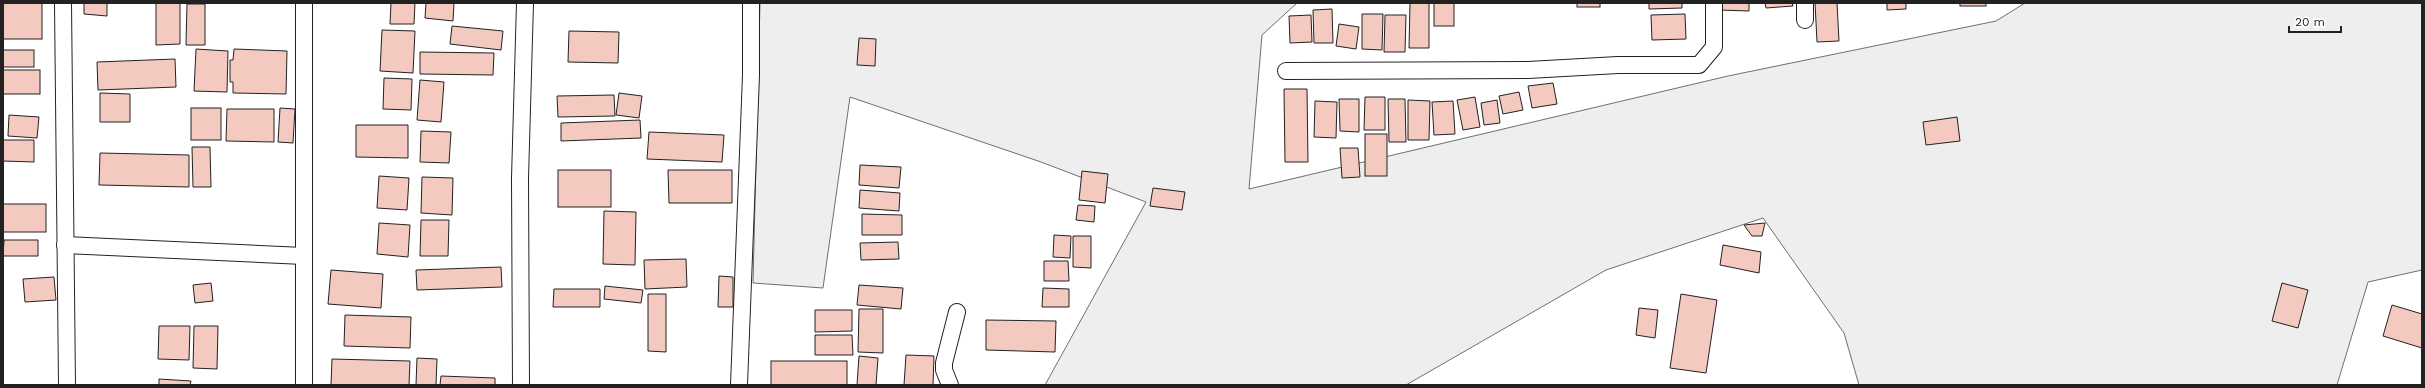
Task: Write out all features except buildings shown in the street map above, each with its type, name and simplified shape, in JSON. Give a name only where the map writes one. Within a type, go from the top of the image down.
[{"type":"street","points":[[63,3],[66,385]]},
{"type":"street","points":[[304,3],[304,385]]},
{"type":"street","points":[[520,385],[520,178],[525,3]]},
{"type":"street","points":[[739,385],[751,75],[751,3]]},
{"type":"street","points":[[1286,71],[1528,70],[1618,65],[1699,65],[1714,47],[1714,3]]},
{"type":"street","points":[[1805,3],[1805,20]]},
{"type":"street","points":[[65,245],[304,256]]},
{"type":"street","points":[[950,385],[944,370],[944,363],[957,312]]},
{"type":"shaded area","points":[[760,3],[1297,3],[1262,35],[1249,189],[1728,76],[1996,21],[2025,3],[2422,3],[2422,270],[2368,282],[2337,385],[1859,385],[1844,333],[1763,218],[1606,270],[1406,385],[1045,385],[1146,202],[1041,162],[850,97],[823,288],[753,283]]}]
